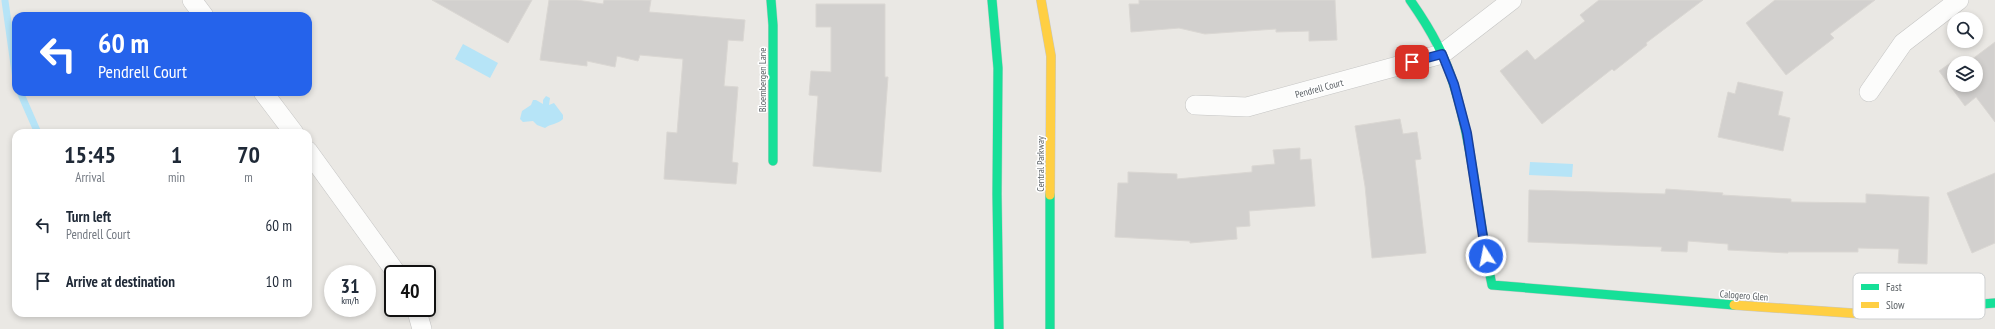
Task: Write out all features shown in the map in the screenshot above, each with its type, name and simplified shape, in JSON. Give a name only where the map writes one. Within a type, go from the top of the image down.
[{"type":"street","points":[[192,0],[201,12]]},
{"type":"street","name":"Bloembergen Lane","points":[[771,0],[773,25],[773,161]]},
{"type":"street","points":[[992,0],[998,68],[997,194],[999,329]]},
{"type":"street","name":"Central Parkway","points":[[1042,0],[1051,56],[1050,329]]},
{"type":"street","points":[[1410,0],[1427,24],[1442,54],[1512,0]]},
{"type":"street","points":[[1869,92],[1903,43],[1959,0]]},
{"type":"street","name":"Pendrell Court","points":[[1195,104],[1247,107],[1442,54]]},
{"type":"street","name":"Calogero Glen","points":[[1442,54],[1454,84],[1467,133],[1483,242],[1492,285],[1627,297],[1853,313]]},
{"type":"street","points":[[266,96],[291,129]]},
{"type":"street","points":[[312,156],[391,265]]},
{"type":"street","name":"Calogero Glen","points":[[1985,304],[1995,303]]},
{"type":"street","points":[[419,317],[422,329]]},
{"type":"water","points":[[463,44],[498,63],[490,78],[455,59]]},
{"type":"water","points":[[546,96],[550,98],[549,105],[554,103],[563,115],[563,119],[545,128],[537,125],[533,121],[523,122],[520,119],[522,111],[531,105],[533,100],[543,104],[543,100]]},
{"type":"water","points":[[1530,162],[1573,164],[1572,177],[1529,175]]},
{"type":"building","points":[[432,0],[532,0],[508,43]]},
{"type":"building","points":[[549,0],[577,0],[603,4],[604,0],[651,0],[649,12],[745,20],[743,41],[728,40],[724,86],[738,87],[732,162],[738,163],[736,184],[664,179],[667,132],[677,133],[683,59],[640,55],[638,61],[617,56],[615,67],[587,61],[587,66],[540,60]]},
{"type":"building","points":[[1139,0],[1335,0],[1337,40],[1309,41],[1309,31],[1276,32],[1276,29],[1205,34],[1179,28],[1131,32],[1129,4],[1139,4]]},
{"type":"building","points":[[1599,0],[1703,0],[1646,43],[1647,45],[1614,71],[1612,69],[1542,124],[1500,71],[1527,50],[1535,60],[1585,21],[1580,15]]},
{"type":"building","points":[[1775,0],[1875,0],[1830,34],[1834,38],[1786,75],[1746,23]]},
{"type":"building","points":[[816,4],[885,4],[885,77],[888,77],[881,172],[813,166],[818,96],[809,95],[811,71],[831,72],[831,27],[816,27]]},
{"type":"building","points":[[1995,42],[1995,122],[1976,97],[1965,106],[1955,92],[1983,92],[1983,56],[1976,56]]},
{"type":"building","points":[[1947,65],[1947,82],[1939,71]]},
{"type":"building","points":[[1738,82],[1783,92],[1778,115],[1790,118],[1783,151],[1718,137],[1728,92],[1735,94]]},
{"type":"building","points":[[1400,119],[1403,134],[1417,132],[1421,159],[1415,160],[1426,253],[1372,258],[1365,186],[1355,126]]},
{"type":"building","points":[[1300,148],[1300,160],[1311,159],[1315,206],[1249,211],[1250,226],[1236,227],[1237,239],[1190,243],[1190,241],[1115,237],[1118,183],[1128,183],[1128,172],[1177,174],[1177,179],[1252,172],[1252,166],[1275,164],[1273,150]]},
{"type":"building","points":[[1995,173],[1995,243],[1972,253],[1947,193]]},
{"type":"building","points":[[1666,189],[1723,193],[1722,195],[1791,199],[1791,202],[1866,203],[1866,194],[1929,197],[1927,264],[1898,263],[1899,249],[1858,248],[1858,252],[1788,253],[1728,250],[1728,244],[1688,241],[1687,252],[1661,251],[1662,247],[1528,242],[1529,190],[1665,194]]},
{"type":"waterway","points":[[5,1],[12,51]]},
{"type":"waterway","points":[[22,96],[36,129]]},
{"type":"traffic: fast","points":[[771,0],[773,25],[773,161]]},
{"type":"traffic: fast","points":[[992,0],[998,68],[997,194],[999,329]]},
{"type":"traffic: fast","points":[[1410,0],[1423,19],[1451,75],[1461,110],[1471,160],[1492,285],[1734,305]]},
{"type":"traffic: fast","points":[[1050,195],[1050,329]]},
{"type":"traffic: fast","points":[[1985,304],[1995,303]]},
{"type":"traffic: slow","points":[[1041,0],[1051,56],[1050,195]]},
{"type":"traffic: slow","points":[[1734,305],[1853,313]]},
{"type":"route","points":[[1412,62],[1442,54],[1454,84],[1467,133],[1486,256]]}]
